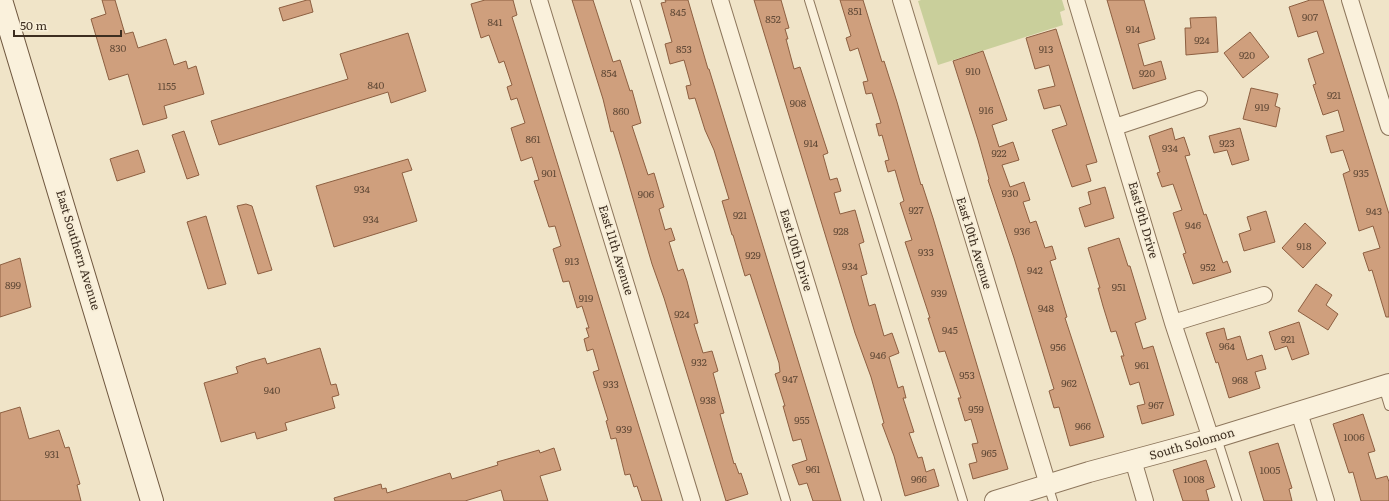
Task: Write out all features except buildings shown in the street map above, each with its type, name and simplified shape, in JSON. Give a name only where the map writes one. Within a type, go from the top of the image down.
[{"type":"main road","name":"East Southern Avenue","points":[[1,0],[152,501]]},
{"type":"street","name":"East 11th Avenue","points":[[539,0],[692,501]]},
{"type":"street","name":"East 10th Drive","points":[[720,0],[873,501]]},
{"type":"street","name":"East 10th Avenue","points":[[900,0],[1051,493]]},
{"type":"street","name":"East 9th Drive","points":[[1076,0],[1173,323],[1214,438]]},
{"type":"street","points":[[1350,0],[1389,127]]},
{"type":"street","points":[[1115,127],[1199,99]]},
{"type":"street","points":[[1173,323],[1264,295]]},
{"type":"street","name":"South Solomon","points":[[995,501],[1051,493],[1133,460],[1214,438],[1386,385]]},
{"type":"street","points":[[1299,412],[1326,501]]},
{"type":"street","points":[[1133,460],[1145,501]]},
{"type":"lane","points":[[634,0],[786,501]]},
{"type":"lane","points":[[809,0],[963,501]]},
{"type":"lane","points":[[1386,385],[1389,406]]},
{"type":"lane","points":[[1214,438],[1237,501]]},
{"type":"green space","points":[[1062,0],[1065,10],[1060,12],[1063,25],[938,65],[918,1]]}]
